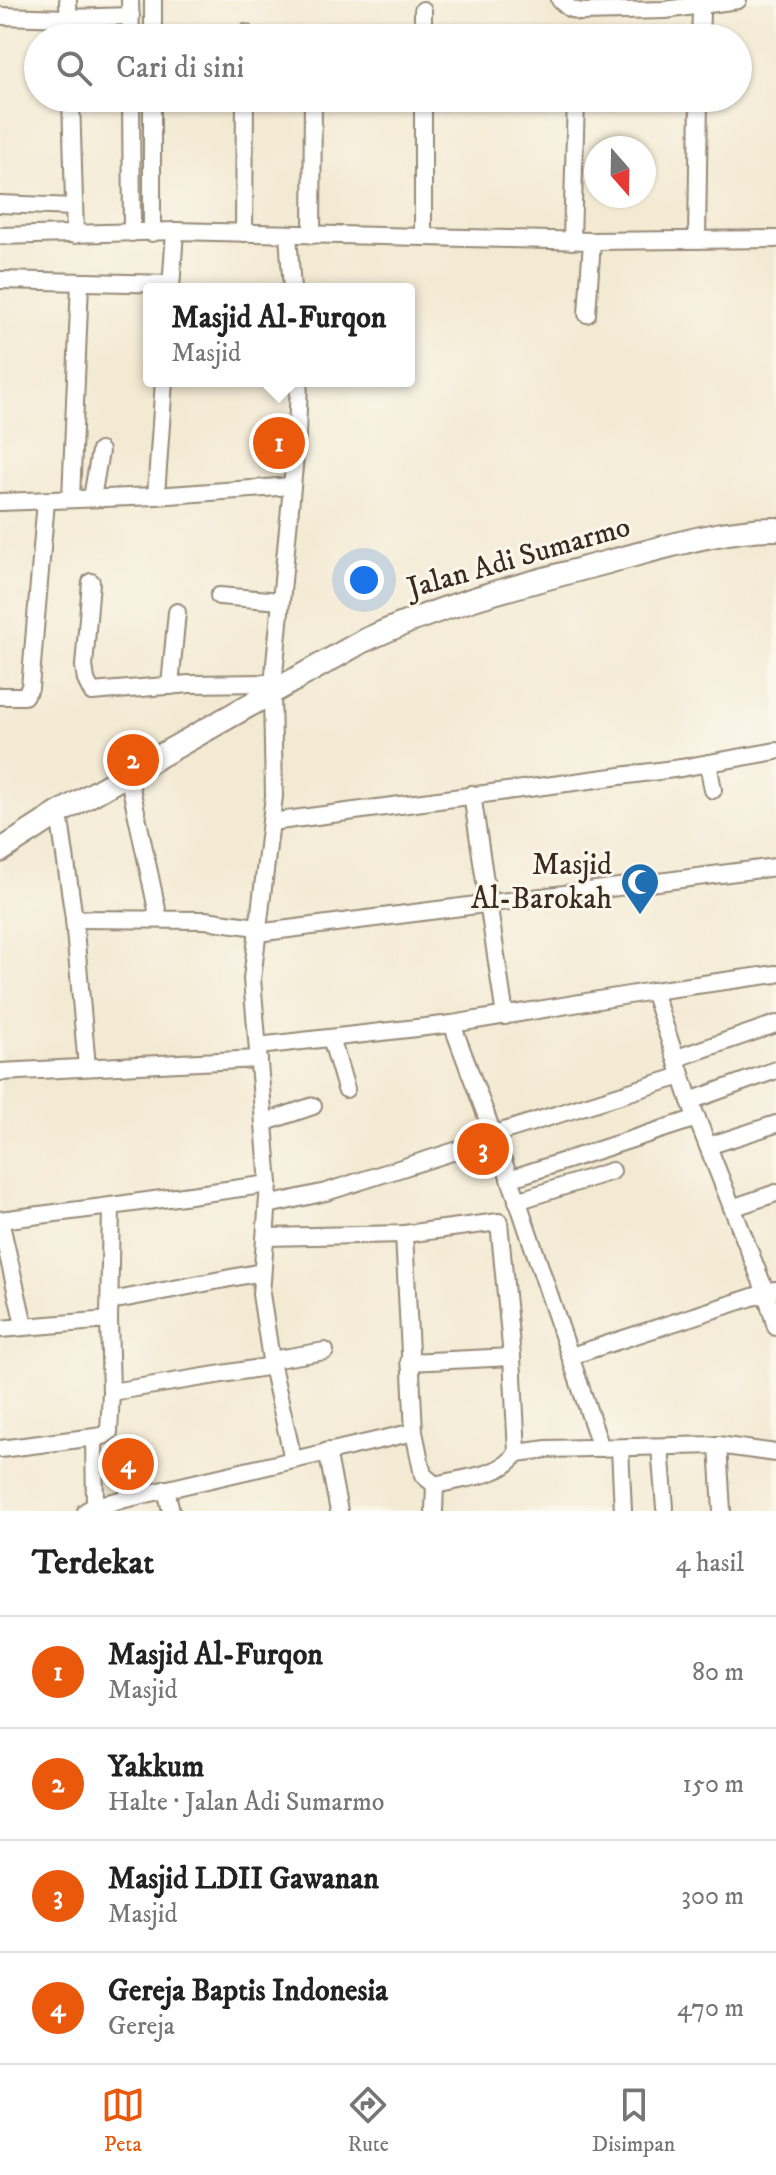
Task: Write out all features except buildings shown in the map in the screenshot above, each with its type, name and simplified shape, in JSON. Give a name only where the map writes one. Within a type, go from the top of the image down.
[{"type":"main road","name":"Jalan Adi Sumarmo","points":[[0,851],[59,813],[272,689],[363,641],[456,603],[711,536],[776,529]]},
{"type":"street","points":[[68,0],[68,24]]},
{"type":"street","points":[[153,0],[153,24]]},
{"type":"street","points":[[560,0],[580,12],[665,10],[738,0]]},
{"type":"street","points":[[0,16],[68,18],[130,8]]},
{"type":"street","points":[[423,10],[423,24]]},
{"type":"street","points":[[701,14],[701,24]]},
{"type":"street","points":[[71,112],[75,235]]},
{"type":"street","points":[[131,112],[132,233]]},
{"type":"street","points":[[152,112],[152,233]]},
{"type":"street","points":[[244,233],[245,112]]},
{"type":"street","points":[[312,235],[313,112]]},
{"type":"street","points":[[423,112],[423,237]]},
{"type":"street","points":[[572,241],[576,112]]},
{"type":"street","points":[[697,240],[699,112]]},
{"type":"street","points":[[131,132],[151,132]]},
{"type":"street","points":[[132,180],[151,180]]},
{"type":"street","points":[[0,204],[74,207]]},
{"type":"street","points":[[171,283],[175,231]]},
{"type":"street","points":[[0,236],[175,231],[572,241],[776,239]]},
{"type":"street","points":[[288,235],[292,283]]},
{"type":"street","points":[[587,314],[592,241]]},
{"type":"street","points":[[0,280],[143,285]]},
{"type":"street","points":[[71,499],[80,282]]},
{"type":"street","points":[[156,496],[164,387]]},
{"type":"street","points":[[293,1459],[271,1363],[261,1294],[269,1184],[252,979],[274,796],[272,689],[299,387]]},
{"type":"street","points":[[92,498],[100,451]]},
{"type":"street","points":[[0,502],[156,496],[291,486]]},
{"type":"street","points":[[0,696],[24,696],[30,688],[46,501]]},
{"type":"street","points":[[91,582],[84,666],[90,689],[96,692],[170,686],[272,689]]},
{"type":"street","points":[[219,596],[281,601]]},
{"type":"street","points":[[170,686],[177,612]]},
{"type":"street","points":[[271,822],[708,763],[776,751]]},
{"type":"street","points":[[708,763],[713,790]]},
{"type":"street","points":[[128,774],[159,919]]},
{"type":"street","points":[[472,794],[505,1016]]},
{"type":"street","points":[[59,813],[74,919],[87,1067]]},
{"type":"street","points":[[74,919],[205,920],[257,930],[776,867]]},
{"type":"street","points":[[0,1072],[258,1052],[331,1038],[452,1024],[776,974]]},
{"type":"street","points":[[653,991],[690,1101],[732,1208],[771,1291],[776,1327]]},
{"type":"street","points":[[452,1024],[517,1201],[601,1448]]},
{"type":"street","points":[[677,1058],[776,1024]]},
{"type":"street","points":[[331,1038],[346,1089]]},
{"type":"street","points":[[690,1101],[776,1070]]},
{"type":"street","points":[[268,1205],[326,1192],[681,1076]]},
{"type":"street","points":[[266,1122],[313,1106]]},
{"type":"street","points":[[509,1179],[697,1118]]},
{"type":"street","points":[[708,1146],[776,1124]]},
{"type":"street","points":[[517,1201],[612,1171]]},
{"type":"street","points":[[24,1325],[0,1220],[269,1184]]},
{"type":"street","points":[[732,1208],[776,1193]]},
{"type":"street","points":[[0,1449],[94,1438],[109,1432],[111,1206]]},
{"type":"street","points":[[267,1237],[404,1234],[499,1222],[512,1357],[517,1453],[511,1463],[497,1470],[435,1485]]},
{"type":"street","points":[[404,1234],[414,1432],[423,1475],[435,1485]]},
{"type":"street","points":[[111,1301],[262,1272]]},
{"type":"street","points":[[571,1356],[771,1291]]},
{"type":"street","points":[[0,1329],[109,1320]]},
{"type":"street","points":[[111,1392],[325,1351]]},
{"type":"street","points":[[409,1362],[512,1357]]},
{"type":"street","points":[[94,1438],[91,1508],[414,1432]]},
{"type":"street","points":[[517,1453],[547,1449],[718,1445],[776,1453]]},
{"type":"street","points":[[718,1445],[722,1511]]},
{"type":"street","points":[[660,1447],[665,1508]]},
{"type":"street","points":[[620,1448],[623,1511]]},
{"type":"street","points":[[327,1451],[339,1511]]},
{"type":"street","points":[[434,1511],[435,1485]]},
{"type":"street","points":[[166,1489],[171,1511]]},
{"type":"place","name":"Masjid Al-Furqon","points":[[279,443]]},
{"type":"place","name":"Yakkum","points":[[133,760]]},
{"type":"place","name":"Masjid Al-Barokah","points":[[640,916]]},
{"type":"place","name":"Masjid LDII Gawanan","points":[[483,1149]]},
{"type":"place","name":"Gereja Baptis Indonesia","points":[[128,1464]]}]
